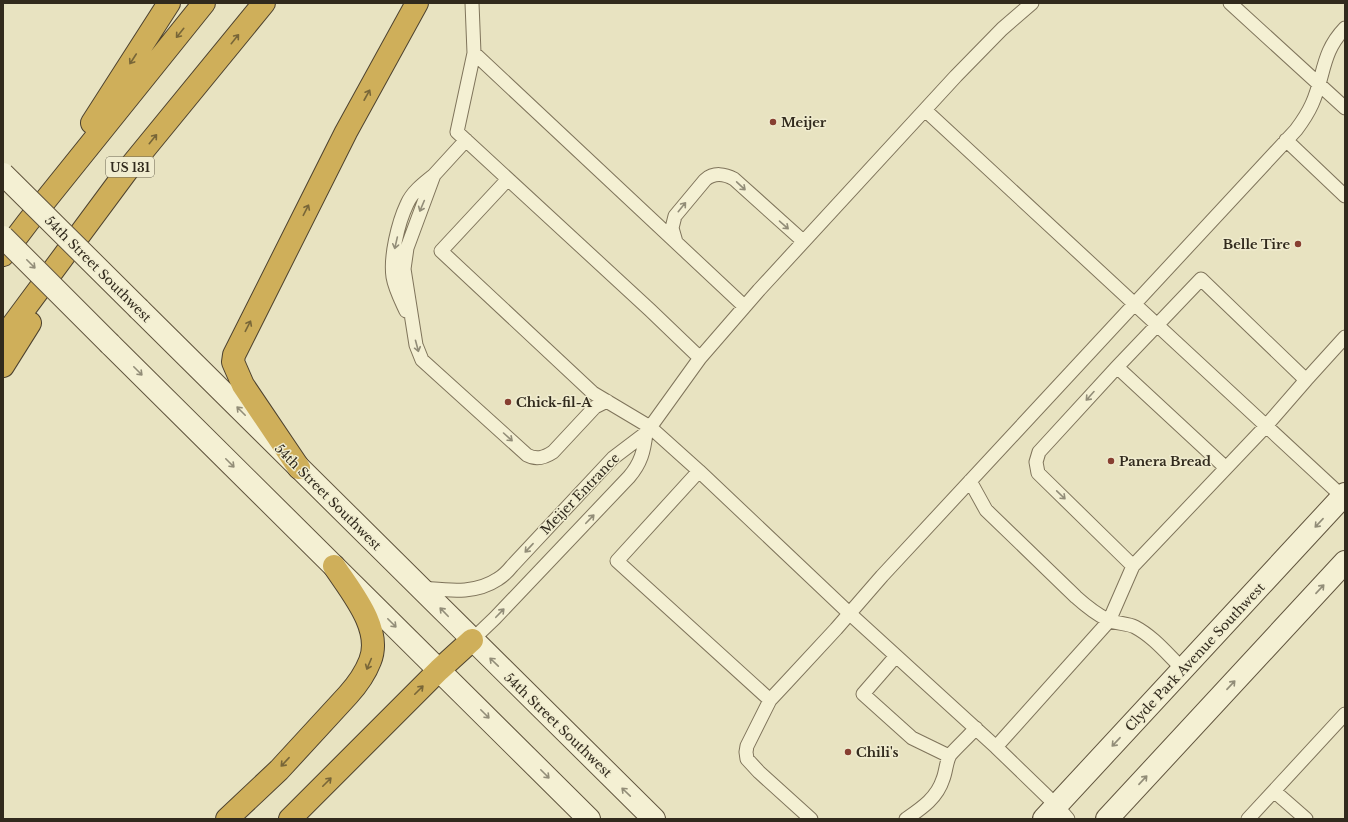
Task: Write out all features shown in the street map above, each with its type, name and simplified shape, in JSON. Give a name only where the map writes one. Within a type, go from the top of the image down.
[{"type":"highway","points":[[28,222],[169,3]]},
{"type":"highway","points":[[3,255],[204,3]]},
{"type":"highway","name":"US 131","points":[[3,338],[129,168],[264,3]]},
{"type":"highway","points":[[299,468],[243,385],[234,362],[234,355],[346,132],[417,3]]},
{"type":"highway","points":[[3,366],[129,168]]},
{"type":"highway","points":[[227,819],[279,770],[358,684],[371,660],[373,636],[370,625],[334,566]]},
{"type":"highway","points":[[290,819],[439,670],[472,640]]},
{"type":"main road","name":"54th Street Southwest","points":[[3,174],[654,819]]},
{"type":"main road","points":[[3,237],[590,819]]},
{"type":"main road","name":"Clyde Park Avenue Southwest","points":[[1056,814],[1183,669],[1344,497]]},
{"type":"main road","points":[[1107,819],[1345,562]]},
{"type":"lane","points":[[472,3],[474,53],[457,132],[700,358]]},
{"type":"lane","points":[[648,430],[700,358],[744,306],[925,110],[1002,29],[1032,3]]},
{"type":"lane","points":[[1230,3],[1345,108]]},
{"type":"lane","points":[[811,819],[759,772],[747,759],[747,746],[770,700],[882,576],[1302,122],[1313,103],[1332,45],[1345,28]]},
{"type":"lane","points":[[474,53],[744,306]]},
{"type":"lane","points":[[925,110],[1344,497]]},
{"type":"lane","points":[[466,140],[434,175],[418,215],[404,258],[404,269],[416,345],[422,360],[526,455],[531,457],[546,457],[553,452],[591,411],[608,401]]},
{"type":"lane","points":[[1286,140],[1345,196]]},
{"type":"lane","points":[[676,242],[672,228],[675,216],[705,180],[716,175],[724,175],[734,179],[803,241]]},
{"type":"lane","points":[[508,179],[441,251],[593,393],[608,401],[648,430],[699,471],[849,613],[996,747],[1056,814]]},
{"type":"lane","points":[[1133,566],[1038,473],[1036,462],[1039,452],[1116,367],[1201,279],[1306,380]]},
{"type":"lane","points":[[996,747],[1110,620],[1133,566],[1266,426],[1345,337]]},
{"type":"lane","points":[[1116,367],[1226,468]]},
{"type":"lane","name":"Meijer Entrance","points":[[421,588],[468,590],[481,588],[498,579],[613,458],[648,430]]},
{"type":"lane","name":"Meijer Entrance","points":[[472,640],[495,618],[636,470],[643,453],[648,430]]},
{"type":"lane","points":[[699,471],[617,561],[770,700]]},
{"type":"lane","points":[[970,481],[980,501],[993,518],[1076,597],[1089,608],[1110,620],[1133,626],[1143,631],[1183,669]]},
{"type":"lane","points":[[896,656],[863,694],[912,738],[950,756]]},
{"type":"lane","points":[[1248,819],[1345,714]]},
{"type":"lane","points":[[1295,768],[1309,763],[1345,725]]},
{"type":"lane","points":[[906,819],[925,806],[936,794],[944,778],[950,756],[976,728]]},
{"type":"lane","points":[[1274,791],[1306,819]]},
{"type":"lane","points":[[1121,819],[1128,796]]},
{"type":"place","name":"Meijer","points":[[773,122]]},
{"type":"place","name":"Belle Tire","points":[[1298,244]]},
{"type":"place","name":"Chick-fil-A","points":[[508,402]]},
{"type":"place","name":"Panera Bread","points":[[1111,461]]},
{"type":"place","name":"Chili's","points":[[848,752]]}]
